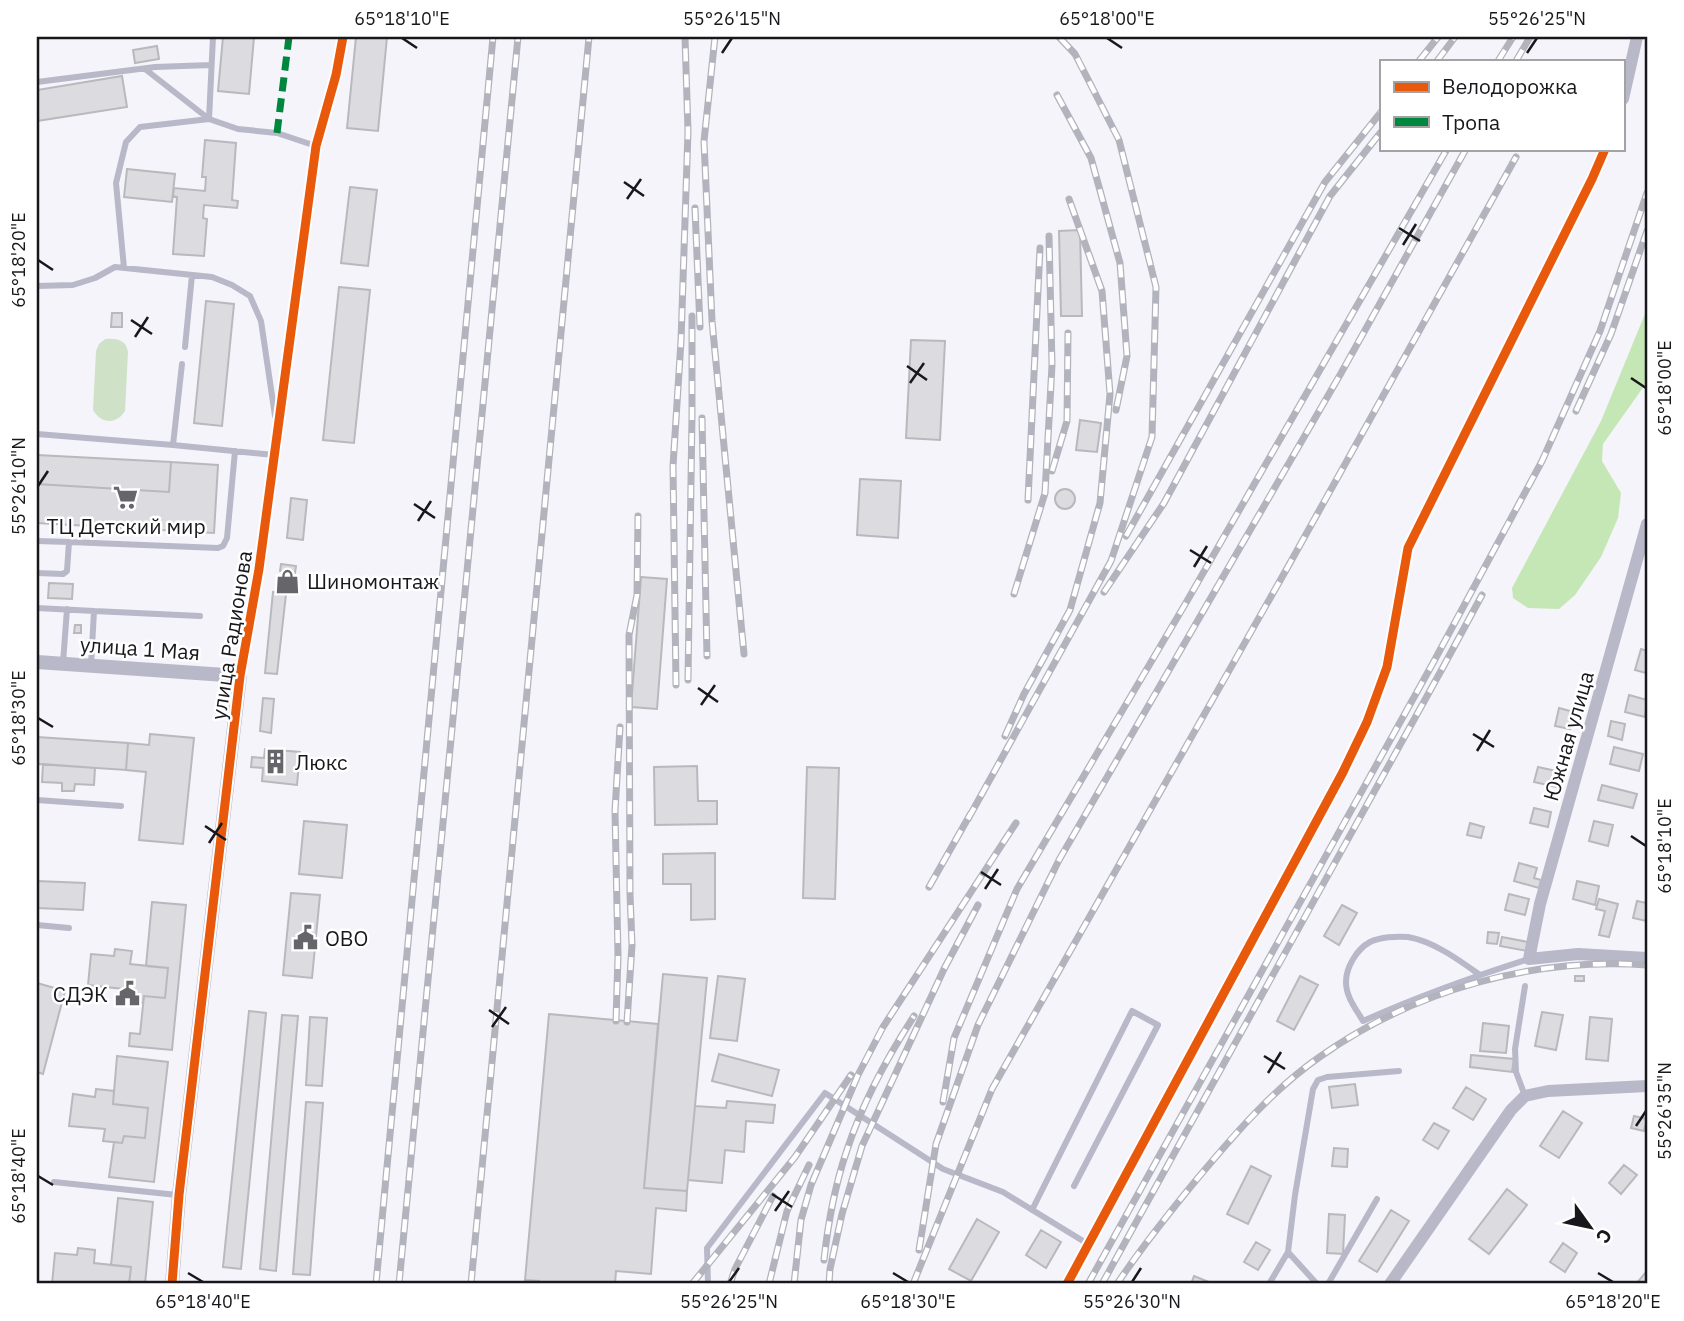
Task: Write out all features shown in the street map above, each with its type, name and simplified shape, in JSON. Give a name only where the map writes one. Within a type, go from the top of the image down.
[{"type":"street","name":"улица Радионова","points":[[172,1284],[179,1195],[240,676],[259,569],[316,146],[336,75],[343,37]]},
{"type":"street","points":[[1624,95],[1637,37]]},
{"type":"street","points":[[1067,1284],[1367,722],[1387,667],[1408,548],[1605,150]]},
{"type":"street","name":"Южная улица","points":[[1529,959],[1540,904],[1647,524]]},
{"type":"street","name":"улица 1 Мая","points":[[37,662],[240,676]]},
{"type":"street","points":[[1529,959],[1578,954],[1647,958]]},
{"type":"street","points":[[1390,1284],[1511,1111],[1525,1096],[1548,1091],[1647,1086]]},
{"type":"lane","points":[[209,119],[213,37]]},
{"type":"lane","points":[[37,82],[145,69],[211,65]]},
{"type":"lane","points":[[145,69],[209,119],[238,129],[277,134],[316,146]]},
{"type":"lane","points":[[124,268],[116,183],[126,142],[141,127],[209,119]]},
{"type":"lane","points":[[37,286],[73,285],[95,278],[115,267],[212,277],[232,285],[250,296],[261,321],[277,429]]},
{"type":"lane","points":[[185,347],[192,275]]},
{"type":"lane","points":[[173,445],[183,364]]},
{"type":"lane","points":[[37,434],[274,455]]},
{"type":"lane","points":[[37,541],[218,548],[227,538],[235,451]]},
{"type":"lane","points":[[37,573],[63,574],[67,571],[69,542]]},
{"type":"lane","points":[[37,608],[200,616]]},
{"type":"lane","points":[[63,663],[67,609]]},
{"type":"lane","points":[[91,665],[94,611]]},
{"type":"lane","points":[[37,800],[121,806]]},
{"type":"lane","points":[[37,925],[69,928]]},
{"type":"lane","points":[[1480,975],[1453,956],[1406,937],[1371,942],[1357,953],[1349,967],[1346,982],[1350,1000],[1363,1021],[1410,1000],[1529,959]]},
{"type":"lane","points":[[1525,986],[1515,1049],[1516,1072],[1525,1096]]},
{"type":"lane","points":[[1032,1210],[1132,1011],[1158,1026],[1074,1186]]},
{"type":"lane","points":[[1269,1284],[1288,1252],[1313,1089],[1318,1080],[1399,1071]]},
{"type":"lane","points":[[708,1284],[706,1248],[825,1093],[943,1169],[1003,1192],[1088,1244]]},
{"type":"lane","points":[[54,1182],[179,1195]]},
{"type":"lane","points":[[1328,1284],[1377,1199]]},
{"type":"lane","points":[[1288,1252],[1317,1284]]},
{"type":"shaded area","points":[[1647,309],[1647,382],[1603,444],[1602,461],[1621,493],[1618,518],[1601,557],[1575,595],[1559,609],[1528,608],[1513,598],[1512,588],[1601,421]]},
{"type":"shaded area","points":[[105,339],[120,341],[128,352],[125,411],[113,421],[100,418],[93,410],[96,351]]},
{"type":"building","points":[[223,37],[254,37],[249,94],[218,91]]},
{"type":"building","points":[[356,37],[387,37],[378,131],[347,128]]},
{"type":"building","points":[[157,46],[159,59],[135,63],[133,50]]},
{"type":"building","points":[[122,76],[127,107],[37,121],[37,90]]},
{"type":"building","points":[[205,140],[236,143],[232,200],[238,201],[237,208],[204,205],[203,218],[207,219],[204,256],[173,254],[177,197],[173,196],[174,188],[205,191],[206,177],[202,177]]},
{"type":"building","points":[[127,169],[175,174],[172,202],[124,197]]},
{"type":"building","points":[[350,187],[377,190],[368,266],[341,263]]},
{"type":"building","points":[[1080,230],[1082,316],[1061,316],[1059,231]]},
{"type":"building","points":[[339,287],[370,290],[354,443],[323,440]]},
{"type":"building","points":[[206,301],[234,304],[222,426],[194,423]]},
{"type":"building","points":[[112,313],[122,313],[122,327],[111,327]]},
{"type":"building","points":[[911,340],[945,341],[940,440],[906,438]]},
{"type":"building","points":[[1080,420],[1101,423],[1097,452],[1076,450]]},
{"type":"building","points":[[37,455],[171,462],[169,492],[37,484]]},
{"type":"building","name":"ТЦ Детский мир","points":[[171,462],[218,465],[214,533],[37,523],[37,484],[169,492]]},
{"type":"building","points":[[860,479],[901,481],[898,538],[857,535]]},
{"type":"building","points":[[1065,489],[1072,492],[1075,499],[1072,506],[1065,509],[1058,506],[1055,499],[1058,492]]},
{"type":"building","points":[[291,498],[307,500],[303,540],[287,538]]},
{"type":"building","points":[[281,564],[296,566],[295,573],[280,571]]},
{"type":"building","points":[[641,577],[667,579],[657,709],[631,707]]},
{"type":"building","points":[[49,583],[73,584],[72,599],[48,598]]},
{"type":"building","points":[[273,592],[286,594],[277,674],[265,673]]},
{"type":"building","points":[[75,625],[81,625],[81,633],[74,633]]},
{"type":"building","points":[[1641,649],[1647,651],[1646,673],[1635,670]]},
{"type":"building","points":[[1629,695],[1647,700],[1645,717],[1625,712]]},
{"type":"building","points":[[263,698],[274,699],[271,733],[260,731]]},
{"type":"building","points":[[1559,708],[1574,712],[1570,729],[1555,726]]},
{"type":"building","points":[[1611,721],[1625,724],[1622,740],[1608,736]]},
{"type":"building","points":[[150,734],[194,738],[183,844],[139,840],[146,772],[126,770],[128,743],[149,745]]},
{"type":"building","points":[[37,737],[128,743],[126,770],[37,764]]},
{"type":"building","points":[[1614,747],[1643,754],[1639,771],[1610,764]]},
{"type":"building","name":"Люкс","points":[[265,749],[300,752],[297,785],[262,781],[263,768],[251,767],[252,757],[264,758]]},
{"type":"building","points":[[43,764],[95,768],[94,785],[75,784],[74,791],[62,791],[62,783],[42,782]]},
{"type":"building","points":[[697,766],[698,801],[717,801],[717,824],[655,825],[654,767]]},
{"type":"building","points":[[807,767],[839,768],[835,899],[803,898]]},
{"type":"building","points":[[1538,767],[1561,772],[1557,787],[1534,782]]},
{"type":"building","points":[[1602,785],[1637,794],[1633,808],[1598,800]]},
{"type":"building","points":[[1534,808],[1551,812],[1548,827],[1530,823]]},
{"type":"building","points":[[304,821],[347,825],[342,878],[299,874]]},
{"type":"building","points":[[1594,821],[1613,825],[1608,846],[1589,841]]},
{"type":"building","points":[[1470,823],[1484,827],[1481,838],[1467,835]]},
{"type":"building","points":[[715,853],[715,919],[691,920],[691,884],[663,884],[663,854]]},
{"type":"building","points":[[1519,863],[1537,868],[1534,878],[1541,880],[1539,888],[1514,881]]},
{"type":"building","points":[[37,881],[85,883],[83,910],[37,908]]},
{"type":"building","points":[[1577,881],[1599,886],[1595,905],[1573,899]]},
{"type":"building","points":[[291,893],[320,895],[312,978],[283,975]]},
{"type":"building","points":[[1509,894],[1529,899],[1525,915],[1505,910]]},
{"type":"building","points":[[1599,899],[1618,904],[1609,937],[1599,935],[1605,911],[1596,909]]},
{"type":"building","points":[[1637,901],[1647,903],[1647,921],[1633,918]]},
{"type":"building","points":[[152,902],[186,905],[172,1050],[129,1046],[130,1033],[140,1034],[144,996],[165,998],[168,968],[146,966]]},
{"type":"building","points":[[1342,905],[1357,913],[1339,945],[1324,936]]},
{"type":"building","points":[[1488,932],[1499,933],[1497,944],[1487,943]]},
{"type":"building","points":[[1502,937],[1528,942],[1527,951],[1500,946]]},
{"type":"building","points":[[115,949],[132,951],[130,964],[168,968],[165,998],[144,996],[143,1003],[122,1001],[123,989],[88,985],[91,954],[114,956]]},
{"type":"building","points":[[663,974],[707,978],[687,1191],[644,1188]]},
{"type":"building","points":[[718,976],[745,979],[737,1041],[710,1038]]},
{"type":"building","points":[[1300,976],[1318,985],[1294,1030],[1277,1021]]},
{"type":"building","points":[[1575,976],[1584,976],[1584,981],[1575,981]]},
{"type":"building","points":[[37,983],[65,991],[43,1074],[37,1072]]},
{"type":"building","points":[[249,1011],[266,1013],[241,1269],[223,1267]]},
{"type":"building","points":[[1542,1012],[1563,1015],[1556,1050],[1535,1046]]},
{"type":"building","points":[[549,1014],[658,1024],[644,1188],[687,1191],[686,1211],[656,1208],[651,1274],[616,1271],[615,1284],[539,1284],[539,1281],[525,1280]]},
{"type":"building","points":[[282,1015],[298,1016],[276,1271],[260,1269]]},
{"type":"building","points":[[310,1017],[327,1018],[322,1086],[306,1085]]},
{"type":"building","points":[[1590,1017],[1612,1019],[1608,1061],[1586,1059]]},
{"type":"building","points":[[1483,1023],[1509,1026],[1506,1053],[1480,1051]]},
{"type":"building","points":[[719,1054],[779,1070],[772,1096],[712,1081]]},
{"type":"building","points":[[1471,1055],[1514,1059],[1512,1072],[1470,1067]]},
{"type":"building","points":[[117,1056],[168,1062],[154,1182],[109,1177],[114,1142],[122,1143],[124,1136],[145,1138],[148,1108],[113,1104]]},
{"type":"building","points":[[1355,1084],[1358,1105],[1332,1108],[1329,1087]]},
{"type":"building","points":[[1466,1087],[1486,1099],[1473,1120],[1453,1108]]},
{"type":"building","points":[[96,1089],[114,1091],[113,1104],[148,1108],[145,1138],[124,1136],[122,1143],[103,1141],[105,1129],[69,1126],[73,1094],[95,1097]]},
{"type":"building","points":[[727,1101],[775,1105],[773,1123],[746,1121],[744,1152],[725,1150],[722,1183],[688,1180],[695,1106],[726,1108]]},
{"type":"building","points":[[306,1102],[323,1103],[310,1275],[293,1274]]},
{"type":"building","points":[[1563,1111],[1582,1123],[1559,1158],[1540,1146]]},
{"type":"building","points":[[1634,1116],[1647,1119],[1644,1131],[1631,1128]]},
{"type":"building","points":[[1434,1123],[1449,1131],[1438,1149],[1423,1140]]},
{"type":"building","points":[[1334,1148],[1348,1149],[1347,1167],[1332,1166]]},
{"type":"building","points":[[1624,1165],[1637,1175],[1621,1194],[1609,1183]]},
{"type":"building","points":[[1251,1166],[1271,1176],[1248,1224],[1227,1214]]},
{"type":"building","points":[[1507,1189],[1527,1205],[1489,1254],[1469,1239]]},
{"type":"building","points":[[118,1198],[153,1202],[145,1284],[129,1284],[131,1267],[111,1265]]},
{"type":"building","points":[[1391,1210],[1409,1221],[1377,1272],[1359,1261]]},
{"type":"building","points":[[1329,1214],[1345,1215],[1343,1254],[1327,1253]]},
{"type":"building","points":[[977,1219],[999,1232],[971,1281],[949,1269]]},
{"type":"building","points":[[1041,1230],[1061,1242],[1046,1268],[1026,1255]]},
{"type":"building","points":[[1256,1242],[1270,1250],[1258,1270],[1244,1262]]},
{"type":"building","points":[[1563,1243],[1577,1253],[1565,1272],[1550,1262]]},
{"type":"building","points":[[78,1248],[95,1250],[94,1263],[131,1267],[129,1284],[52,1284],[55,1253],[77,1255]]},
{"type":"building","points":[[1646,1272],[1647,1284],[1636,1284]]},
{"type":"building","points":[[1194,1276],[1209,1282],[1191,1284]]},
{"type":"railway","points":[[376,1284],[493,37]]},
{"type":"railway","points":[[399,1284],[518,37]]},
{"type":"railway","points":[[471,1284],[589,37]]},
{"type":"railway","points":[[676,685],[673,466],[681,341],[688,131],[685,37]]},
{"type":"railway","points":[[715,37],[704,141],[712,321],[744,654]]},
{"type":"railway","points":[[968,819],[1111,561],[1152,437],[1156,287],[1119,140],[1075,54],[1059,37]]},
{"type":"railway","points":[[1420,60],[1438,37]]},
{"type":"railway","points":[[1438,60],[1455,37]]},
{"type":"railway","points":[[1499,60],[1513,37]]},
{"type":"railway","points":[[1517,60],[1530,37]]},
{"type":"railway","points":[[1057,95],[1091,158],[1120,263],[1127,356],[1116,410]]},
{"type":"railway","points":[[1126,536],[1325,182],[1380,113]]},
{"type":"railway","points":[[1104,592],[1164,503],[1330,196],[1380,133]]},
{"type":"railway","points":[[943,1102],[954,1038],[1017,889],[1187,601],[1446,150]]},
{"type":"railway","points":[[919,1250],[936,1144],[978,1025],[1059,860],[1340,375],[1465,150]]},
{"type":"railway","points":[[913,1284],[992,1089],[1516,157]]},
{"type":"railway","points":[[1088,1284],[1433,663],[1542,461],[1600,331],[1647,193]]},
{"type":"railway","points":[[1005,736],[1024,694],[1070,610],[1100,503],[1110,394],[1102,291],[1069,199]]},
{"type":"railway","points":[[695,208],[700,327]]},
{"type":"railway","points":[[1576,411],[1611,334],[1647,231]]},
{"type":"railway","points":[[1014,594],[1045,493],[1052,365],[1049,236]]},
{"type":"railway","points":[[1028,500],[1040,248]]},
{"type":"railway","points":[[688,680],[692,316]]},
{"type":"railway","points":[[1052,471],[1067,421],[1068,333]]},
{"type":"railway","points":[[702,418],[707,656]]},
{"type":"railway","points":[[627,1022],[632,945],[629,635],[637,595],[638,516]]},
{"type":"railway","points":[[1102,1284],[1482,595]]},
{"type":"railway","points":[[616,1021],[618,956],[615,811],[620,727]]},
{"type":"railway","points":[[929,887],[971,813]]},
{"type":"railway","points":[[794,1284],[801,1220],[811,1185],[858,1075],[883,1027],[1016,823]]},
{"type":"railway","points":[[829,1284],[842,1214],[862,1146],[944,969],[978,905]]},
{"type":"railway","points":[[1117,1284],[1176,1205],[1255,1113],[1303,1069],[1357,1033],[1435,996],[1476,983],[1561,967],[1647,965]]},
{"type":"railway","points":[[824,1260],[836,1190],[853,1133],[876,1081],[914,1016]]},
{"type":"railway","points":[[692,1284],[795,1157],[851,1075]]},
{"type":"railway","points":[[769,1284],[787,1211],[809,1165]]},
{"type":"railway","points":[[730,1284],[773,1196]]},
{"type":"marked path","points":[[277,133],[289,37]]},
{"type":"cycle path","points":[[172,1284],[179,1195],[240,676],[259,569],[316,146],[336,75],[343,37]]},
{"type":"cycle path","points":[[1067,1284],[1343,772],[1367,722],[1387,667],[1408,548],[1605,150]]},
{"type":"place","name":"ТЦ Детский мир","points":[[126,497]]},
{"type":"place","name":"Шиномонтаж","points":[[287,581]]},
{"type":"place","name":"Люкс","points":[[275,762]]},
{"type":"place","name":"OBO","points":[[305,938]]},
{"type":"place","name":"СДЭК","points":[[128,994]]}]
